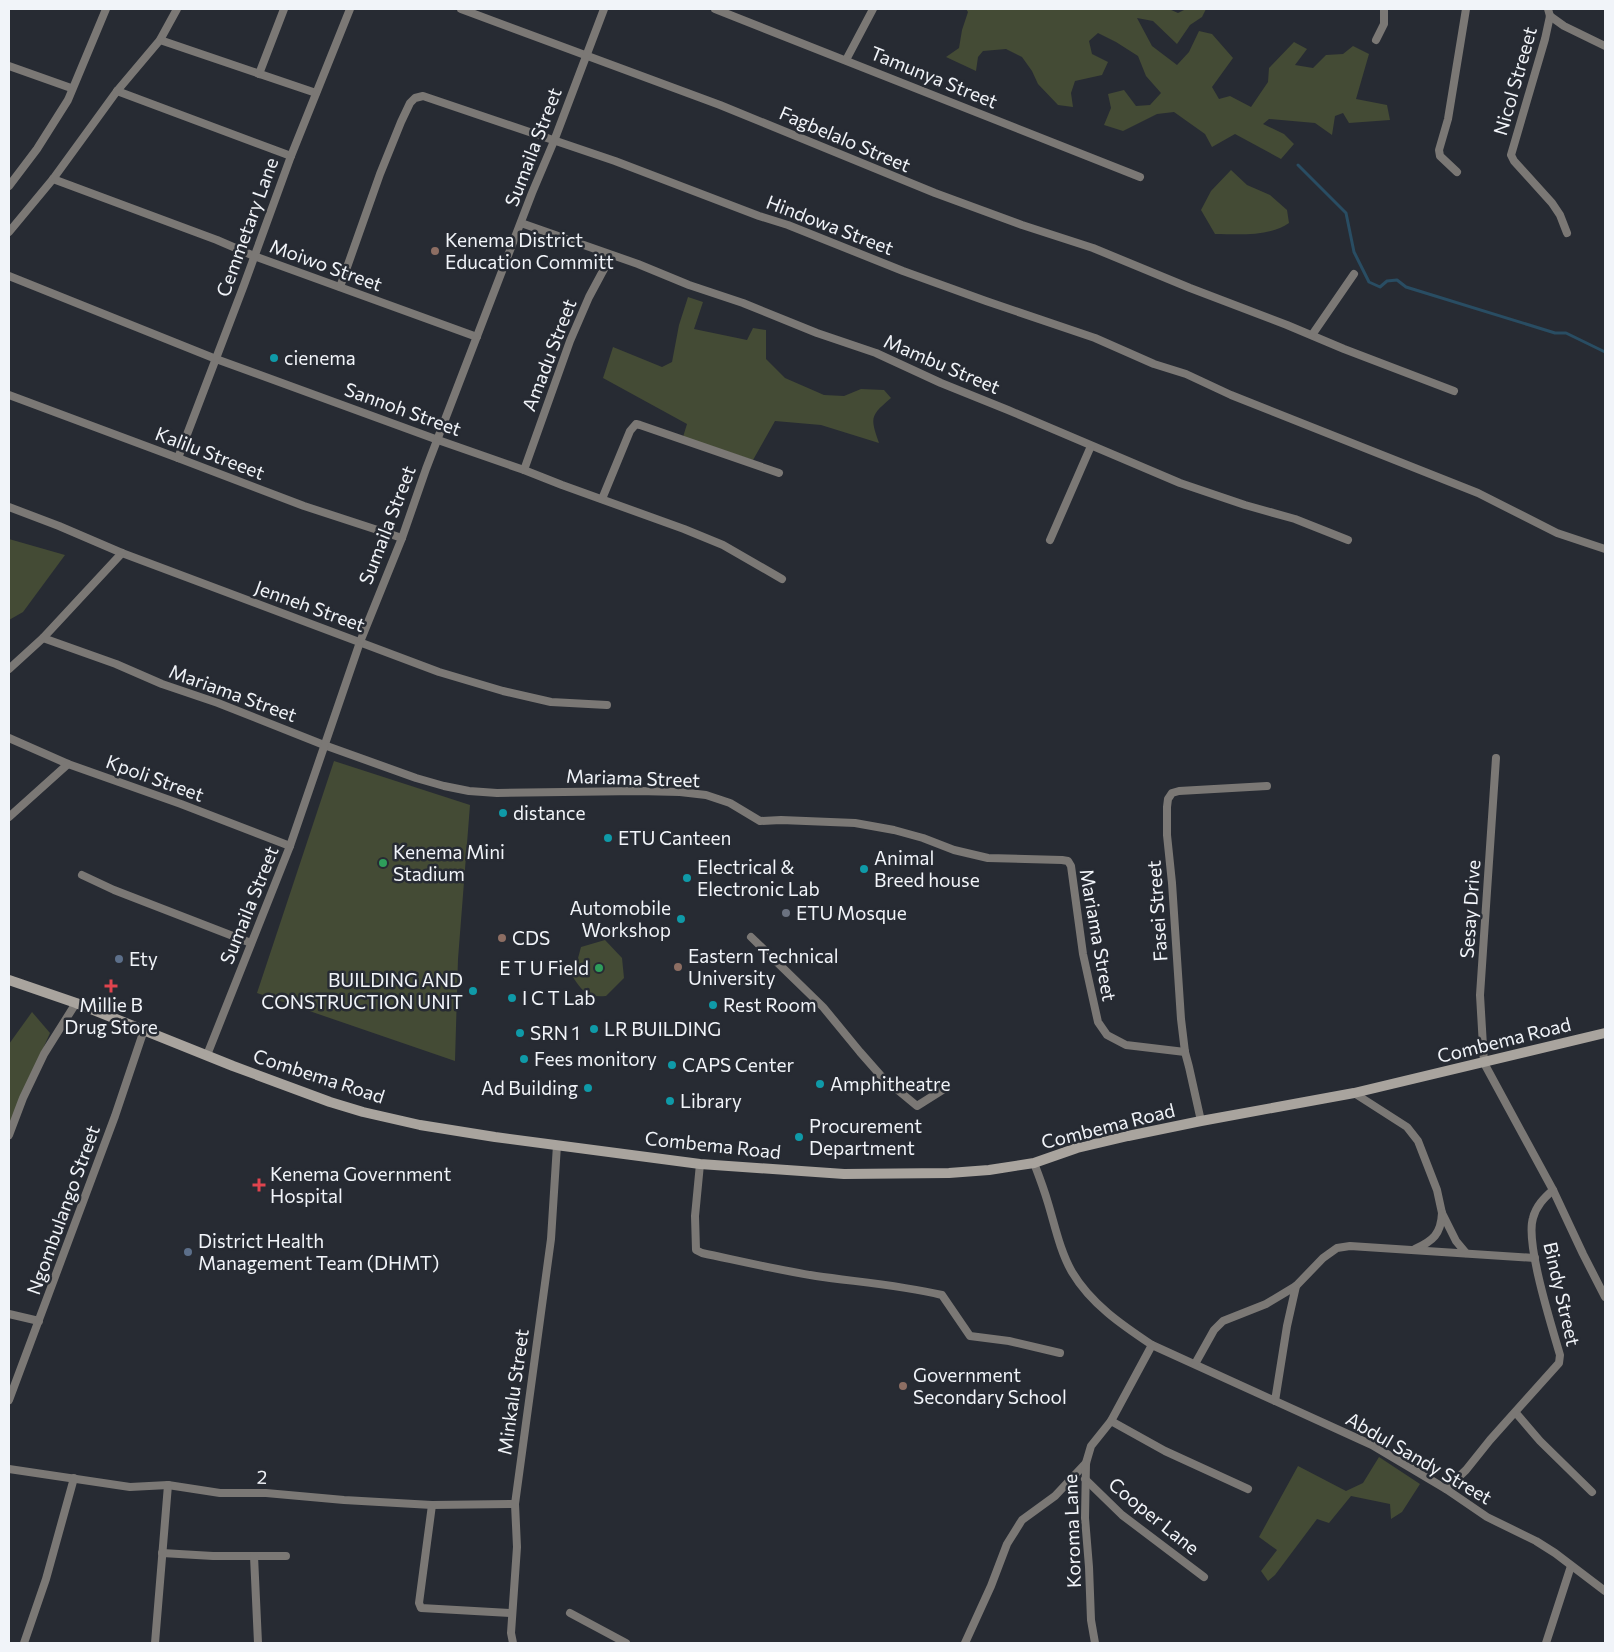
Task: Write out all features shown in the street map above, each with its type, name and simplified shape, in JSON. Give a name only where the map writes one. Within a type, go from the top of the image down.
[{"type":"street","points":[[9,186],[37,149],[68,100],[71,88],[94,40],[106,9]]},
{"type":"street","points":[[9,232],[53,179],[117,91],[160,40],[177,9]]},
{"type":"street","points":[[259,74],[284,9]]},
{"type":"street","name":"Cemmetary Lane","points":[[178,458],[290,156],[350,9]]},
{"type":"street","name":"Fagbelalo Street","points":[[461,9],[720,105],[935,193],[1022,225],[1093,248],[1454,391]]},
{"type":"street","name":"Sumaila Street","points":[[207,1055],[290,846],[360,642],[402,538],[477,337],[604,9]]},
{"type":"street","name":"Tamunya Street","points":[[715,9],[1140,177]]},
{"type":"street","points":[[846,60],[873,9]]},
{"type":"street","points":[[1376,40],[1384,24],[1384,9]]},
{"type":"street","points":[[1457,172],[1440,156],[1439,150],[1448,119],[1466,9]]},
{"type":"street","points":[[1549,12],[1564,26],[1605,46]]},
{"type":"street","name":"Nicol Streeet","points":[[1549,12],[1511,155],[1514,161],[1552,203],[1560,215],[1567,233]]},
{"type":"street","points":[[160,40],[316,93]]},
{"type":"street","points":[[9,66],[71,88]]},
{"type":"street","points":[[117,91],[290,156]]},
{"type":"street","name":"Hindowa Street","points":[[340,287],[380,174],[410,103],[415,98],[423,96],[615,161],[759,216],[788,225],[903,271],[1004,308],[1095,338],[1154,364],[1186,374],[1230,395],[1478,494],[1557,533],[1605,549]]},
{"type":"street","name":"Moiwo Street","points":[[53,179],[217,240],[254,256],[477,337]]},
{"type":"street","name":"Mambu Street","points":[[521,223],[638,264],[689,285],[743,303],[817,333],[876,354],[1180,483],[1245,505],[1296,519],[1348,540]]},
{"type":"street","name":"Amadu Street","points":[[524,470],[570,341],[589,297],[611,256]]},
{"type":"street","points":[[1312,335],[1354,274]]},
{"type":"street","name":"Sannoh Street","points":[[9,276],[216,359],[602,498],[723,545],[782,579]]},
{"type":"street","name":"Kalilu Streeet","points":[[9,395],[304,506],[402,538]]},
{"type":"street","points":[[602,498],[630,431],[636,424],[778,473]]},
{"type":"street","points":[[1050,540],[1091,446]]},
{"type":"street","name":"Jenneh Street","points":[[9,508],[59,526],[122,553],[439,672],[503,691],[552,702],[607,705]]},
{"type":"street","points":[[9,669],[43,638],[122,553]]},
{"type":"street","name":"Mariama Street","points":[[43,638],[116,664],[162,684],[324,745],[416,778],[469,791],[497,793],[680,792],[718,798],[760,821],[855,823],[894,830],[923,838],[954,850],[988,858],[1068,861],[1071,866],[1083,954],[1098,1022],[1107,1034],[1126,1045],[1185,1052]]},
{"type":"street","name":"Kpoli Street","points":[[9,738],[68,764],[181,804],[290,846]]},
{"type":"street","name":"Sesay Drive","points":[[1484,1063],[1480,995],[1496,758]]},
{"type":"street","points":[[9,817],[68,764]]},
{"type":"street","name":"Fasei Street","points":[[1201,1121],[1185,1052],[1181,1019],[1167,835],[1168,799],[1172,793],[1179,791],[1267,786]]},
{"type":"street","points":[[82,875],[114,890],[251,943]]},
{"type":"street","points":[[751,936],[824,1006],[882,1077],[917,1106],[944,1089]]},
{"type":"street","name":"Combema Road","points":[[9,980],[76,1003],[330,1102],[363,1112],[420,1124],[700,1164],[844,1174],[968,1172],[1034,1163],[1077,1148],[1201,1121],[1354,1093],[1605,1033]]},
{"type":"street","points":[[9,1135],[23,1098],[44,1054],[76,1003]]},
{"type":"street","name":"Ngombulango Street","points":[[9,1400],[78,1210],[115,1116],[144,1030]]},
{"type":"street","name":"Bindy Street","points":[[1484,1063],[1553,1190],[1582,1254],[1605,1297]]},
{"type":"street","points":[[1354,1093],[1407,1127],[1418,1141],[1437,1190],[1442,1213],[1442,1224],[1436,1235],[1428,1243],[1413,1249]]},
{"type":"street","name":"Minkalu Street","points":[[513,1643],[511,1633],[517,1547],[515,1504],[552,1239],[558,1145]]},
{"type":"street","name":"Abdul Sandy Street","points":[[1034,1163],[1048,1200],[1059,1241],[1072,1272],[1087,1292],[1106,1312],[1152,1345],[1372,1445],[1487,1517],[1536,1540],[1605,1591]]},
{"type":"street","points":[[700,1164],[695,1216],[696,1250],[756,1265],[942,1295],[970,1336],[1009,1341],[1060,1353]]},
{"type":"street","name":"Bindy Street","points":[[1446,1490],[1466,1470],[1490,1440],[1559,1363],[1560,1359],[1535,1258],[1531,1228],[1542,1200],[1553,1190]]},
{"type":"street","points":[[1442,1213],[1456,1241],[1466,1253]]},
{"type":"street","points":[[1195,1364],[1214,1330],[1223,1321],[1266,1304],[1296,1286],[1323,1258],[1337,1248],[1350,1246],[1413,1249],[1535,1258]]},
{"type":"street","points":[[1275,1401],[1287,1326],[1296,1286]]},
{"type":"street","points":[[9,1314],[39,1321]]},
{"type":"street","name":"Koroma Lane","points":[[1095,1643],[1085,1518],[1086,1463],[1091,1446],[1111,1421],[1152,1345]]},
{"type":"street","points":[[1516,1413],[1540,1441],[1592,1492]]},
{"type":"street","points":[[1111,1421],[1166,1450],[1248,1489]]},
{"type":"street","points":[[965,1643],[992,1586],[1007,1544],[1022,1520],[1055,1496],[1086,1463]]},
{"type":"street","name":"2","points":[[9,1469],[130,1487],[168,1485],[220,1493],[266,1493],[432,1505],[515,1504]]},
{"type":"street","points":[[24,1643],[46,1579],[74,1478]]},
{"type":"street","name":"Cooper Lane","points":[[1085,1479],[1122,1515],[1204,1577]]},
{"type":"street","points":[[155,1643],[168,1485]]},
{"type":"street","points":[[432,1505],[419,1603],[421,1608],[512,1613]]},
{"type":"street","points":[[162,1553],[213,1556],[286,1556]]},
{"type":"street","points":[[254,1556],[258,1643]]},
{"type":"street","points":[[1546,1643],[1571,1566]]},
{"type":"street","points":[[570,1613],[626,1643]]},
{"type":"green space","points":[[966,9],[1169,9],[1178,13],[1186,9],[1206,9],[1202,17],[1190,25],[1177,44],[1153,21],[1137,18],[1152,46],[1177,65],[1189,52],[1199,31],[1212,34],[1233,58],[1212,87],[1219,99],[1230,96],[1251,107],[1268,82],[1269,68],[1294,42],[1307,49],[1295,65],[1313,68],[1326,55],[1343,54],[1353,46],[1369,54],[1356,99],[1387,105],[1390,120],[1349,123],[1343,113],[1335,116],[1332,135],[1315,123],[1269,119],[1263,124],[1284,134],[1294,144],[1281,159],[1235,134],[1212,147],[1205,134],[1174,112],[1157,114],[1123,131],[1104,125],[1111,108],[1108,94],[1124,90],[1136,106],[1150,105],[1161,93],[1146,76],[1138,56],[1098,33],[1089,41],[1092,54],[1108,62],[1102,75],[1075,81],[1071,93],[1073,107],[1058,105],[1038,84],[1022,57],[1006,49],[983,51],[978,57],[976,71],[946,57],[959,48],[968,12]]},
{"type":"green space","points":[[1231,170],[1247,185],[1270,195],[1287,210],[1289,223],[1263,233],[1215,234],[1201,210],[1211,191]]},
{"type":"green space","points":[[688,297],[703,302],[694,329],[747,340],[753,328],[766,330],[766,359],[785,378],[824,395],[844,396],[861,389],[884,390],[891,398],[876,413],[873,422],[879,443],[821,425],[775,421],[753,460],[683,437],[687,424],[603,378],[613,347],[662,367],[672,362],[679,325]]},
{"type":"green space","points":[[9,539],[65,555],[23,612],[9,620]]},
{"type":"green space","name":"Kenema Mini Stadium","points":[[334,761],[470,805],[458,959],[455,1061],[257,993]]},
{"type":"green space","name":"E T U Field","points":[[605,940],[622,958],[624,978],[606,996],[594,996],[582,990],[573,977],[581,947]]},
{"type":"green space","points":[[32,1012],[50,1033],[9,1125],[9,1044]]},
{"type":"green space","points":[[1379,1457],[1420,1484],[1402,1512],[1391,1519],[1390,1504],[1351,1496],[1329,1523],[1317,1519],[1275,1575],[1268,1581],[1261,1571],[1277,1550],[1259,1537],[1298,1466],[1346,1491],[1363,1483]]},
{"type":"waterway","points":[[1298,165],[1346,213],[1354,252],[1369,282],[1380,287],[1387,281],[1397,280],[1406,287],[1555,333],[1566,333],[1605,352]]},
{"type":"place","name":"Kenema District Education Committ","points":[[435,251]]},
{"type":"place","name":"cienema","points":[[274,358]]},
{"type":"place","name":"distance","points":[[503,813]]},
{"type":"place","name":"ETU Canteen","points":[[608,838]]},
{"type":"place","name":"Kenema Mini Stadium","points":[[383,863]]},
{"type":"place","name":"Animal Breed house","points":[[864,869]]},
{"type":"place","name":"Electrical & Electronic Lab","points":[[687,878]]},
{"type":"place","name":"ETU Mosque","points":[[786,913]]},
{"type":"place","name":"Automobile Workshop","points":[[681,919]]},
{"type":"place","name":"CDS","points":[[502,938]]},
{"type":"place","name":"Ety","points":[[119,959]]},
{"type":"place","name":"Eastern Technical University","points":[[678,967]]},
{"type":"place","name":"E T U Field","points":[[599,968]]},
{"type":"place","name":"Millie B Drug Store","points":[[111,986]]},
{"type":"place","name":"BUILDING AND CONSTRUCTION UNIT","points":[[473,991]]},
{"type":"place","name":"I C T Lab","points":[[512,998]]},
{"type":"place","name":"Rest Room","points":[[713,1005]]},
{"type":"place","name":"LR BUILDING","points":[[594,1029]]},
{"type":"place","name":"SRN 1","points":[[520,1033]]},
{"type":"place","name":"Fees monitory","points":[[524,1059]]},
{"type":"place","name":"CAPS Center","points":[[672,1065]]},
{"type":"place","name":"Amphitheatre","points":[[820,1084]]},
{"type":"place","name":"Ad Building","points":[[588,1088]]},
{"type":"place","name":"Library","points":[[670,1101]]},
{"type":"place","name":"Procurement Department","points":[[799,1137]]},
{"type":"place","name":"Kenema Government Hospital","points":[[259,1185]]},
{"type":"place","name":"District Health Management Team (DHMT)","points":[[188,1252]]},
{"type":"place","name":"Government Secondary School","points":[[903,1386]]}]
